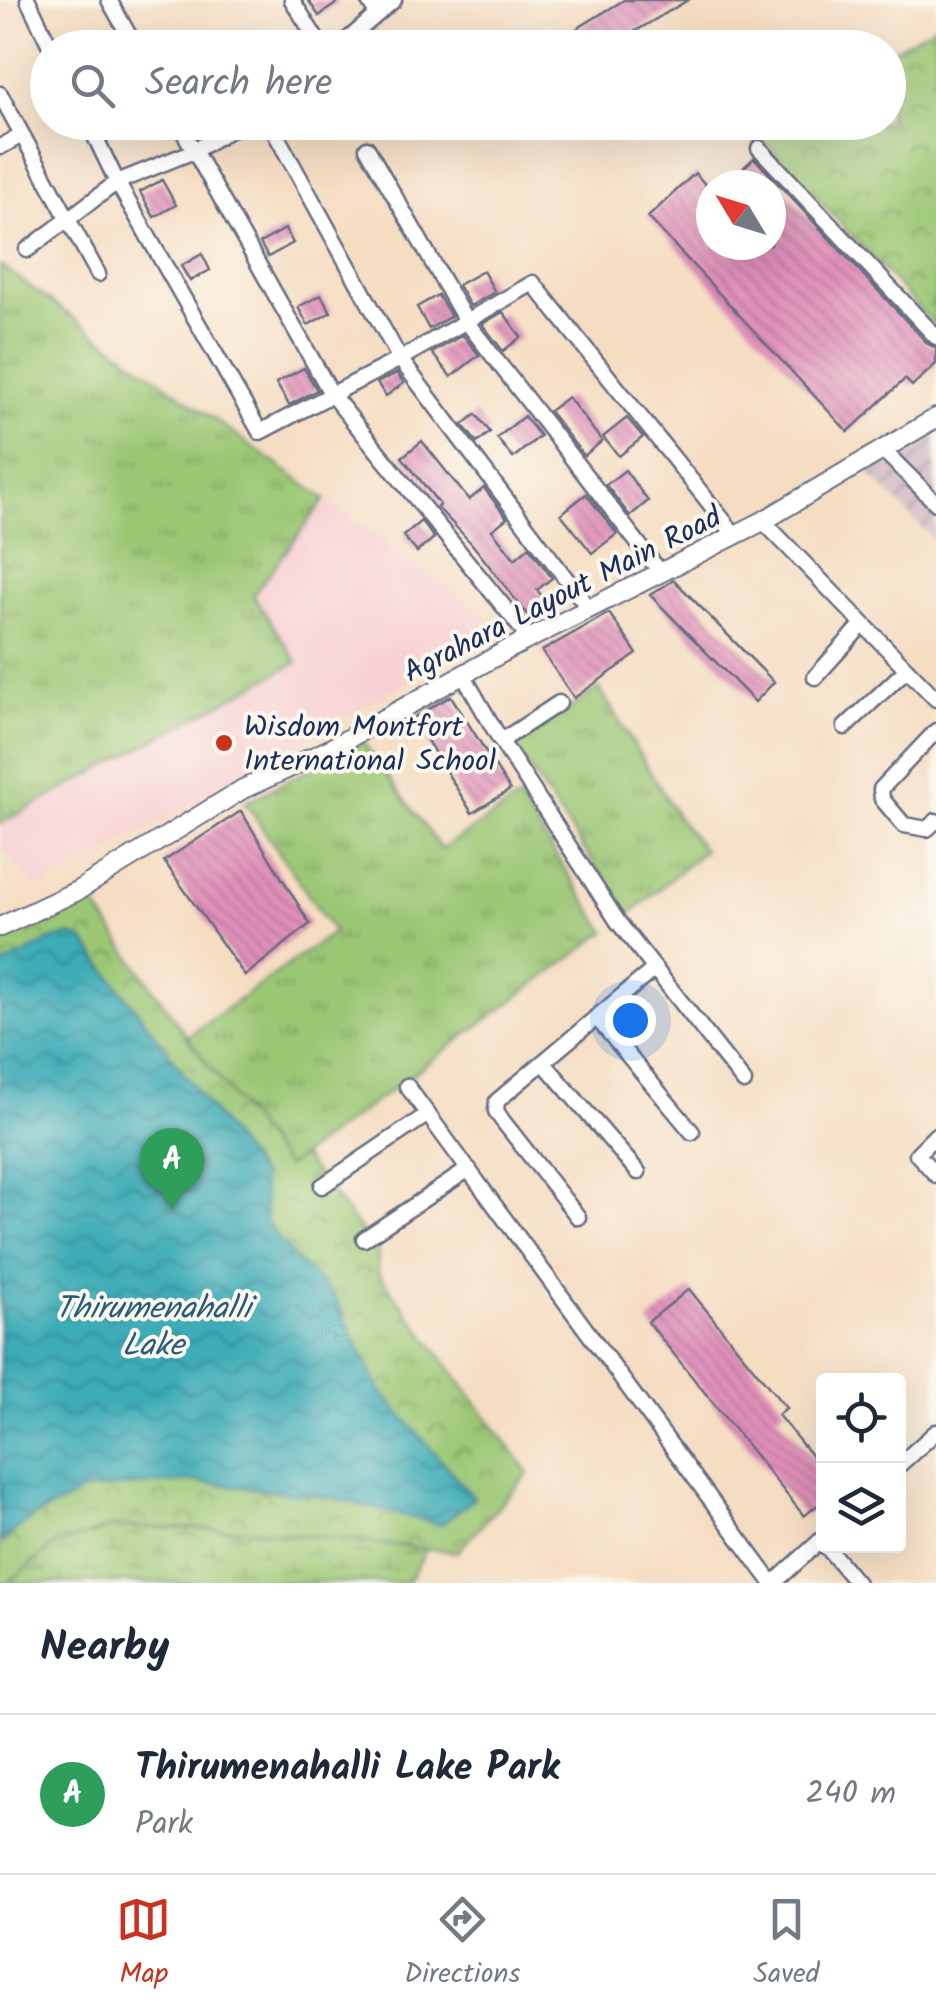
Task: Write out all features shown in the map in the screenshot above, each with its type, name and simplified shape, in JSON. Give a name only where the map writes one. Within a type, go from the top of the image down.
[{"type":"street","points":[[28,0],[42,30]]},
{"type":"street","points":[[108,0],[126,30]]},
{"type":"street","points":[[292,0],[311,30]]},
{"type":"street","points":[[368,0],[377,14]]},
{"type":"street","points":[[359,30],[394,0]]},
{"type":"street","points":[[0,94],[98,274]]},
{"type":"street","points":[[0,147],[22,134]]},
{"type":"street","points":[[97,140],[260,432],[534,283],[734,535]]},
{"type":"street","points":[[188,140],[332,395],[530,638]]},
{"type":"street","points":[[27,250],[117,182],[213,140]]},
{"type":"street","points":[[279,140],[400,359],[589,608]]},
{"type":"street","points":[[367,148],[466,321],[661,572]]},
{"type":"street","points":[[759,148],[936,337]]},
{"type":"street","name":"Agrahara Layout Main Road","points":[[0,927],[77,891],[243,789],[326,751],[530,638],[762,521],[935,422]]},
{"type":"street","points":[[884,451],[936,503]]},
{"type":"street","points":[[762,521],[936,699]]},
{"type":"street","points":[[815,676],[863,624]]},
{"type":"street","points":[[845,727],[907,670]]},
{"type":"street","points":[[462,674],[585,874],[744,1082]]},
{"type":"street","points":[[501,741],[559,703]]},
{"type":"street","points":[[936,731],[881,789],[882,799],[904,825],[926,829],[936,820]]},
{"type":"street","points":[[578,1217],[496,1111],[497,1101],[654,969]]},
{"type":"street","points":[[596,1017],[692,1132]]},
{"type":"street","points":[[543,1062],[638,1172]]},
{"type":"street","points":[[407,1086],[773,1583],[816,1548]]},
{"type":"street","points":[[322,1186],[428,1114]]},
{"type":"street","points":[[936,1136],[917,1154],[936,1175]]},
{"type":"street","points":[[364,1239],[469,1169]]},
{"type":"street","points":[[901,1463],[936,1432]]},
{"type":"street","points":[[834,1553],[858,1583]]},
{"type":"shaded area","points":[[936,431],[936,542],[868,473]]},
{"type":"shaded area","name":"Wisdom Montfort International School","points":[[325,499],[504,628],[39,889],[0,846],[0,824],[297,662],[253,595]]},
{"type":"green space","points":[[936,25],[936,327],[763,140],[906,140],[906,42]]},
{"type":"green space","points":[[0,265],[325,499],[253,595],[297,662],[0,824]]},
{"type":"green space","points":[[599,688],[680,821],[704,850],[629,915],[514,747]]},
{"type":"green space","points":[[362,741],[441,849],[519,799],[606,932],[286,1167],[187,1037],[334,932],[245,803]]},
{"type":"green space","name":"Thirumenahalli Lake","points":[[87,894],[187,1037],[286,1167],[302,1156],[378,1252],[378,1273],[529,1473],[457,1552],[255,1530],[112,1527],[53,1546],[8,1583],[0,1583],[0,938]]},
{"type":"green space","points":[[28,1520],[441,1525],[407,1583],[0,1583]]},
{"type":"water","name":"Thirumenahalli Lake","points":[[71,935],[84,941],[96,956],[261,1176],[267,1223],[293,1257],[334,1296],[380,1390],[474,1498],[441,1525],[333,1498],[190,1481],[87,1490],[28,1520],[0,1543],[0,967],[53,939]]},
{"type":"building","points":[[308,0],[341,0],[319,16]]},
{"type":"building","points":[[624,0],[688,0],[637,30],[575,30]]},
{"type":"building","points":[[754,158],[765,170],[741,170]]},
{"type":"building","points":[[695,173],[696,260],[786,260],[786,192],[936,348],[936,364],[912,386],[905,379],[848,432],[648,217]]},
{"type":"building","points":[[162,180],[176,205],[154,217],[140,192]]},
{"type":"building","points":[[285,229],[293,243],[268,257],[260,243]]},
{"type":"building","points":[[202,254],[210,270],[190,281],[181,266]]},
{"type":"building","points":[[483,271],[495,292],[470,306],[458,285]]},
{"type":"building","points":[[321,295],[331,312],[308,325],[298,307]]},
{"type":"building","points":[[438,295],[451,316],[429,329],[417,307]]},
{"type":"building","points":[[503,312],[521,337],[503,351],[482,324]]},
{"type":"building","points":[[463,335],[479,355],[451,377],[432,353]]},
{"type":"building","points":[[304,368],[317,390],[289,405],[276,383]]},
{"type":"building","points":[[397,373],[404,383],[386,396],[377,383]]},
{"type":"building","points":[[568,397],[602,441],[584,456],[549,411]]},
{"type":"building","points":[[476,414],[490,432],[477,443],[463,425]]},
{"type":"building","points":[[524,416],[540,436],[513,458],[497,438]]},
{"type":"building","points":[[627,418],[643,437],[619,456],[603,437]]},
{"type":"building","points":[[422,441],[469,500],[484,488],[507,518],[492,530],[515,559],[529,547],[552,578],[537,590],[551,607],[533,622],[472,544],[437,507],[440,505],[402,457]]},
{"type":"building","points":[[625,470],[648,501],[630,516],[606,485]]},
{"type":"building","points":[[586,494],[617,534],[592,553],[561,514]]},
{"type":"building","points":[[421,521],[434,538],[417,552],[403,536]]},
{"type":"building","points":[[674,580],[774,682],[755,702],[650,595]]},
{"type":"building","points":[[609,613],[637,654],[574,698],[542,651]]},
{"type":"building","points":[[451,696],[510,790],[472,813],[413,718]]},
{"type":"building","points":[[241,811],[310,924],[245,976],[164,861]]},
{"type":"building","points":[[689,1289],[786,1408],[778,1415],[816,1461],[816,1506],[804,1516],[648,1322]]},
{"type":"place","name":"Wisdom Montfort International School","points":[[224,743]]},
{"type":"place","name":"Thirumenahalli Lake Park","points":[[172,1210]]}]
